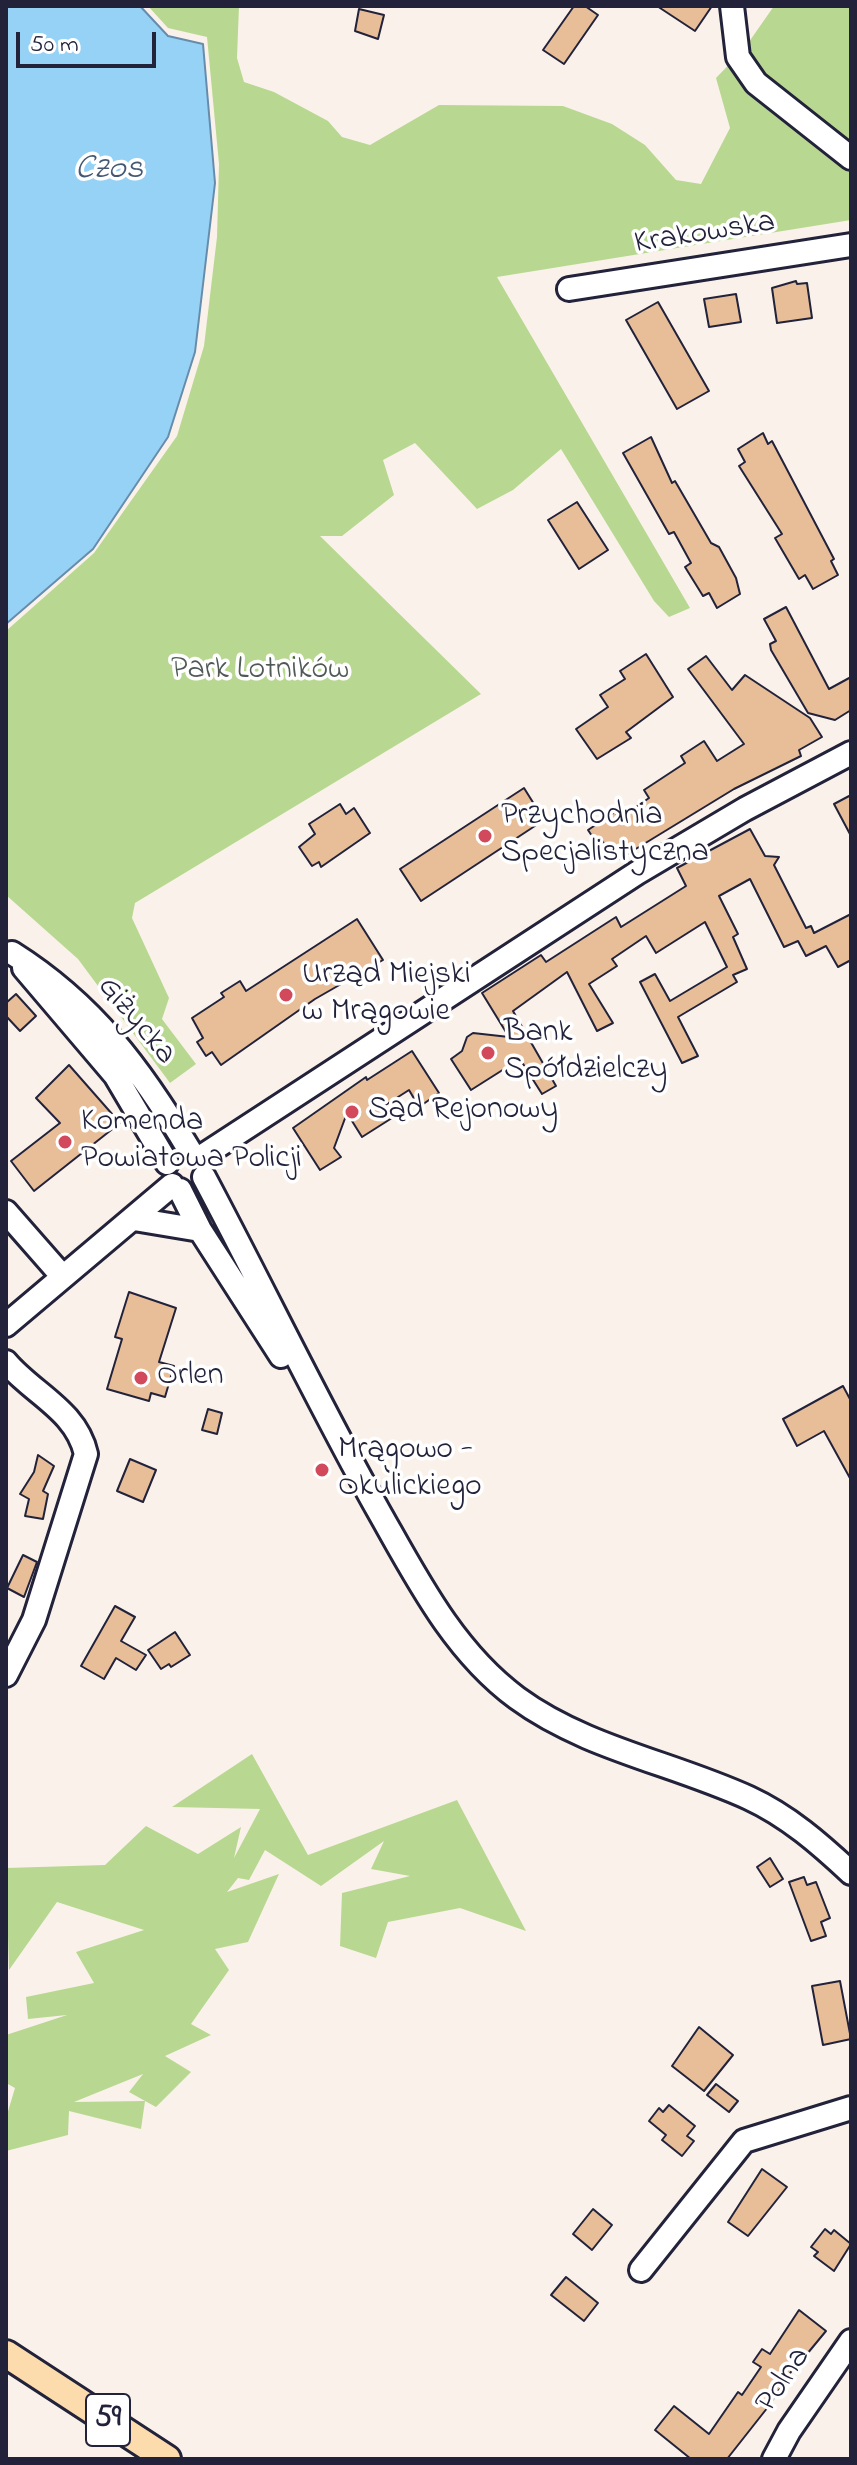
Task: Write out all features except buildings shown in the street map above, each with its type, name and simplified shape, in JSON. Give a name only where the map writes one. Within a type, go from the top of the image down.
[{"type":"main road","name":"59","points":[[6,2354],[167,2459]]},
{"type":"street","points":[[732,6],[738,57],[756,83],[851,158]]},
{"type":"street","name":"Krakowska","points":[[569,289],[851,245]]},
{"type":"street","points":[[167,1163],[179,1152],[198,1154],[637,873],[745,809],[851,753]]},
{"type":"street","name":"Giżycka","points":[[9,950],[54,980],[115,1039],[198,1154],[338,1439]]},
{"type":"street","name":"Giżycka","points":[[9,950],[115,1075],[167,1163],[166,1174],[200,1230],[338,1439]]},
{"type":"street","points":[[6,1325],[176,1187],[192,1190],[198,1154]]},
{"type":"street","points":[[6,1212],[63,1277]]},
{"type":"street","points":[[134,1219],[200,1230]]},
{"type":"street","points":[[6,1362],[59,1408],[82,1435],[86,1454],[34,1620],[6,1675]]},
{"type":"street","points":[[338,1439],[431,1603],[465,1649],[516,1698],[584,1735],[751,1799],[793,1824],[851,1873]]},
{"type":"street","points":[[641,2270],[744,2141],[851,2108]]},
{"type":"street","name":"Polna","points":[[774,2459],[789,2431],[851,2341]]},
{"type":"green space","name":"Park Lotników","points":[[148,6],[239,6],[237,58],[244,82],[274,92],[328,121],[342,137],[370,145],[439,105],[563,106],[612,124],[645,145],[676,180],[701,184],[730,128],[716,78],[744,49],[774,6],[851,6],[851,220],[497,277],[690,608],[669,617],[654,601],[561,449],[513,490],[477,509],[415,443],[383,460],[394,495],[342,536],[320,536],[481,694],[135,903],[132,918],[169,998],[162,1019],[196,1064],[170,1083],[78,959],[6,895],[6,631],[94,553],[177,436],[204,346],[217,237],[219,164],[207,37],[168,28]]},
{"type":"green space","points":[[252,1754],[308,1855],[457,1800],[526,1931],[460,1908],[388,1922],[376,1958],[340,1946],[342,1893],[410,1876],[371,1869],[384,1841],[321,1886],[265,1850],[249,1880],[238,1878],[227,1892],[279,1874],[248,1942],[215,1949],[229,1970],[191,2024],[211,2035],[165,2056],[191,2072],[156,2107],[145,2101],[141,2129],[69,2111],[68,2135],[6,2151],[6,2118],[15,2088],[6,2083],[6,2035],[67,2015],[28,2019],[26,1997],[94,1983],[76,1952],[144,1930],[57,1902],[9,1970],[6,1868],[105,1865],[146,1826],[198,1854],[241,1827],[234,1858],[260,1809],[172,1807]],"holes":[[[143,2074],[129,2092],[145,2101],[74,2102]]]},
{"type":"water","name":"Czos","points":[[6,6],[140,6],[168,36],[203,44],[215,183],[195,352],[168,437],[93,549],[6,624]]},
{"type":"place","name":"Przychodnia Specjalistyczna","points":[[485,836]]},
{"type":"place","name":"Urząd Miejski w Mrągowie","points":[[286,995]]},
{"type":"place","name":"Bank Spółdzielczy","points":[[488,1053]]},
{"type":"place","name":"Sąd Rejonowy","points":[[352,1112]]},
{"type":"place","name":"Komenda Powiatowa Policji","points":[[65,1142]]},
{"type":"place","name":"Orlen","points":[[141,1378]]},
{"type":"place","name":"Mrągowo - Okulickiego","points":[[322,1470]]}]
